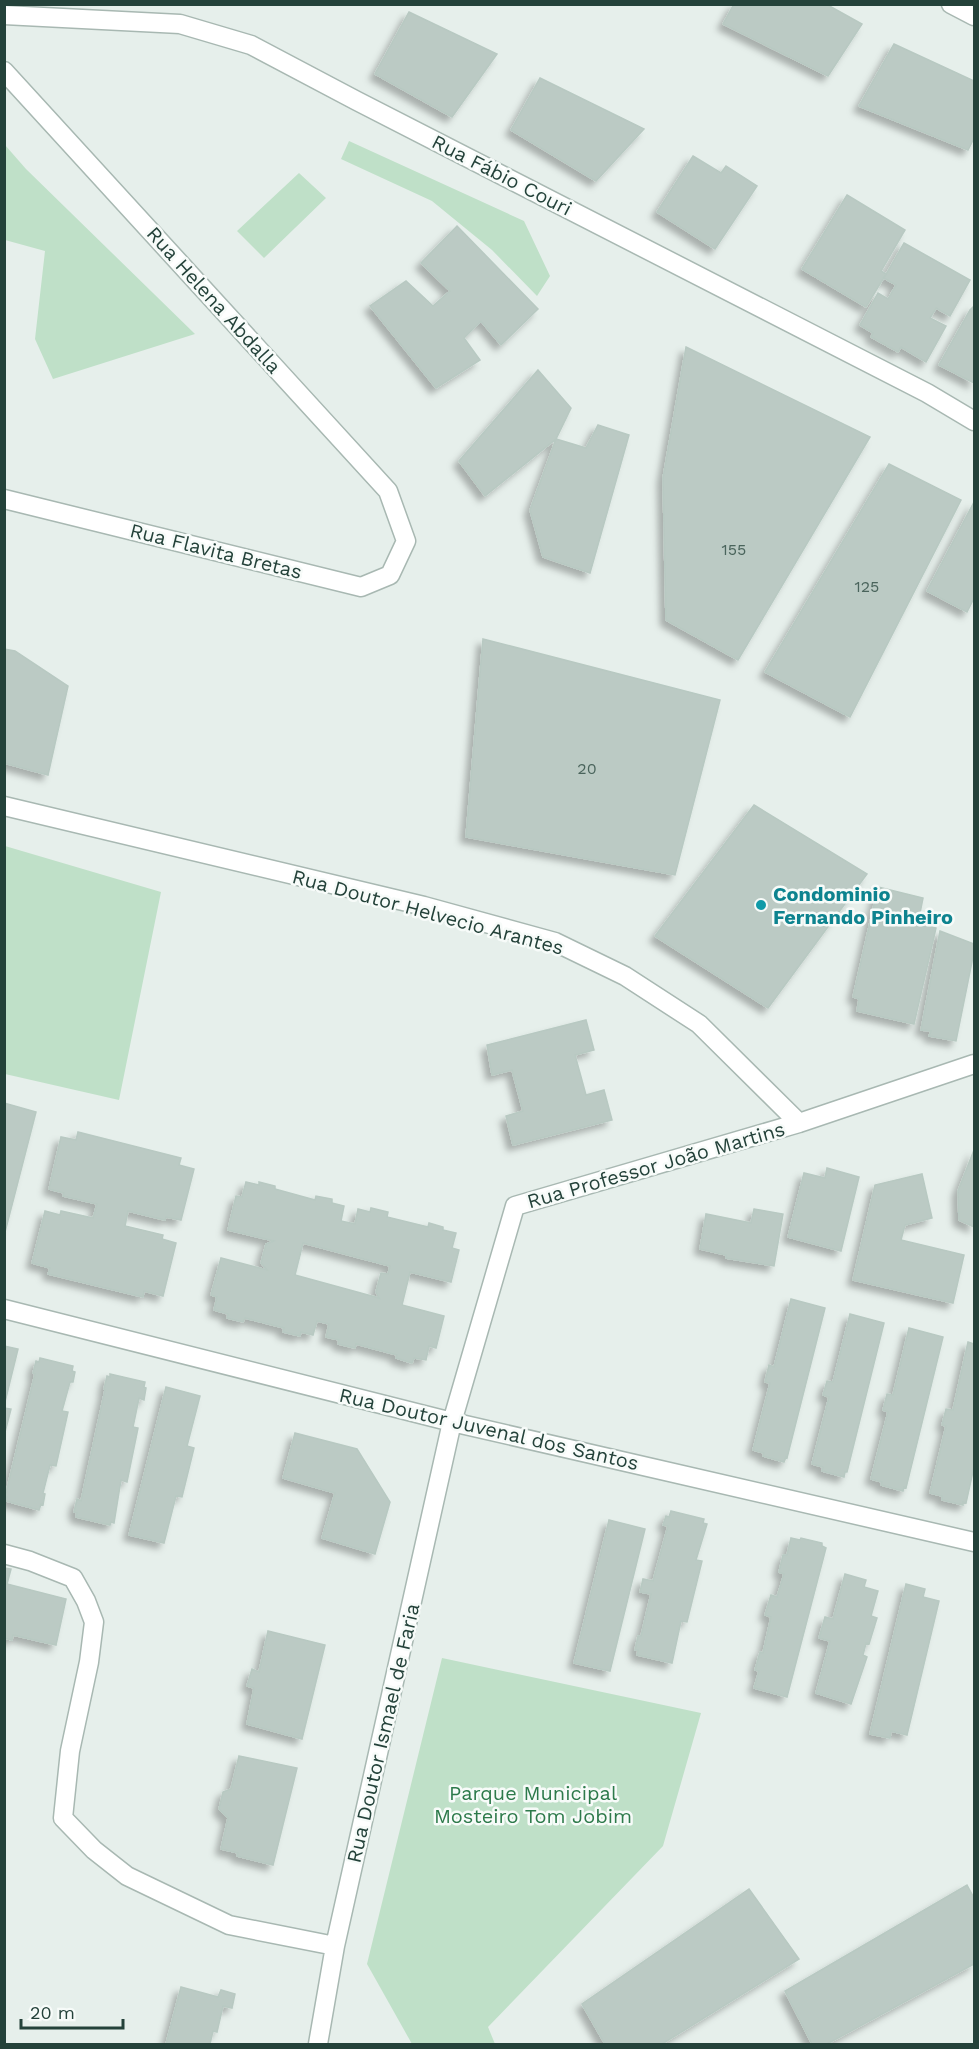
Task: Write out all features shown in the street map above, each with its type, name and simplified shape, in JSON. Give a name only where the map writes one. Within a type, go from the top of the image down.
[{"type":"street","points":[[951,4],[975,16]]},
{"type":"street","name":"Rua Fábio Couri","points":[[4,15],[180,24],[251,45],[927,393],[975,421]]},
{"type":"street","name":"Rua Helena Abdalla","points":[[4,71],[388,490],[406,541]]},
{"type":"street","name":"Rua Flavita Bretas","points":[[4,499],[361,587],[390,575],[406,541]]},
{"type":"street","name":"Rua Doutor Helvecio Arantes","points":[[4,806],[424,906],[555,942],[625,976],[699,1024],[799,1123]]},
{"type":"street","name":"Rua Professor João Martins","points":[[452,1422],[516,1206],[799,1123],[975,1064]]},
{"type":"street","name":"Rua Doutor Juvenal dos Santos","points":[[4,1309],[452,1422],[975,1542]]},
{"type":"street","name":"Rua Doutor Ismael de Faria","points":[[318,2044],[335,1946],[452,1422]]},
{"type":"street","points":[[4,1554],[30,1561],[73,1578],[86,1601],[94,1622],[89,1662],[70,1751],[63,1818],[94,1850],[127,1876],[229,1925],[335,1946]]},
{"type":"green space","points":[[349,141],[524,221],[550,276],[537,296],[492,250],[432,201],[341,159]]},
{"type":"green space","points":[[5,145],[26,169],[195,334],[53,379],[35,339],[45,251],[5,240]]},
{"type":"green space","points":[[299,173],[326,198],[264,258],[237,231]]},
{"type":"green space","points":[[5,846],[161,892],[119,1100],[5,1074]]},
{"type":"green space","name":"Parque Municipal Mosteiro Tom Jobim","points":[[442,1658],[701,1713],[663,1846],[488,2027],[495,2044],[412,2044],[367,1964]]},
{"type":"building","points":[[734,4],[826,4],[862,24],[828,76],[723,24]]},
{"type":"building","points":[[409,12],[497,54],[452,117],[375,74]]},
{"type":"building","points":[[894,44],[974,81],[974,138],[968,150],[859,106]]},
{"type":"building","points":[[540,78],[644,129],[596,181],[511,130]]},
{"type":"building","points":[[693,156],[721,173],[726,166],[757,186],[715,249],[657,212]]},
{"type":"building","points":[[847,195],[905,230],[881,271],[886,274],[866,307],[802,269]]},
{"type":"building","points":[[457,226],[538,309],[501,345],[481,321],[464,338],[480,360],[436,388],[370,306],[406,281],[433,306],[450,291],[421,263]]},
{"type":"building","points":[[904,243],[970,280],[950,316],[936,308],[930,318],[946,326],[926,362],[901,347],[898,352],[871,337],[873,333],[860,325],[878,293],[888,299],[896,285],[884,278]]},
{"type":"building","points":[[974,306],[974,383],[939,365]]},
{"type":"building","points":[[686,347],[870,437],[738,660],[666,620],[663,478]]},
{"type":"building","points":[[538,370],[571,408],[556,439],[485,496],[459,461]]},
{"type":"building","points":[[598,425],[629,435],[590,573],[543,557],[530,510],[556,439],[586,448]]},
{"type":"building","points":[[889,464],[961,500],[850,717],[765,672]]},
{"type":"building","points":[[974,502],[974,598],[967,612],[927,591]]},
{"type":"building","points":[[483,639],[720,700],[675,875],[466,837]]},
{"type":"building","points":[[4,649],[15,651],[68,686],[48,775],[4,763]]},
{"type":"building","name":"Condominio Fernando Pinheiro","points":[[754,805],[867,874],[768,1008],[655,936]]},
{"type":"building","points":[[878,887],[923,898],[918,923],[936,928],[914,1024],[857,1011],[859,999],[853,997]]},
{"type":"building","points":[[940,931],[974,944],[956,1041],[929,1036],[931,1031],[921,1030]]},
{"type":"building","points":[[586,1020],[594,1050],[575,1055],[586,1095],[604,1090],[612,1120],[513,1145],[506,1116],[523,1111],[512,1070],[492,1075],[487,1045]]},
{"type":"building","points":[[4,1103],[36,1112],[4,1236]]},
{"type":"building","points":[[78,1132],[181,1158],[179,1165],[194,1169],[181,1220],[166,1217],[165,1220],[128,1211],[125,1226],[163,1235],[162,1239],[176,1243],[163,1296],[144,1291],[143,1297],[48,1274],[50,1268],[32,1263],[45,1211],[60,1215],[61,1211],[93,1218],[97,1204],[63,1196],[64,1193],[49,1189],[61,1137],[76,1140]]},
{"type":"building","points":[[974,1150],[974,1227],[959,1220],[958,1191]]},
{"type":"building","points":[[827,1168],[859,1177],[841,1251],[788,1237],[804,1173],[825,1178]]},
{"type":"building","points":[[922,1174],[932,1218],[905,1225],[901,1240],[964,1255],[953,1303],[853,1280],[875,1185]]},
{"type":"building","points":[[246,1182],[259,1185],[259,1182],[315,1200],[316,1196],[332,1199],[332,1203],[344,1206],[341,1221],[355,1224],[358,1209],[370,1212],[371,1208],[388,1212],[387,1217],[428,1227],[429,1223],[456,1233],[452,1248],[459,1250],[451,1282],[410,1272],[402,1305],[444,1316],[436,1348],[429,1346],[426,1360],[414,1358],[412,1363],[396,1358],[397,1355],[356,1344],[355,1348],[338,1344],[339,1340],[326,1337],[329,1324],[317,1321],[313,1335],[301,1332],[300,1336],[283,1332],[284,1328],[245,1318],[243,1322],[227,1318],[228,1314],[214,1310],[217,1297],[211,1295],[221,1258],[267,1270],[261,1263],[266,1244],[274,1241],[228,1230],[236,1196],[242,1197]],"holes":[[[303,1243],[390,1266],[388,1274],[381,1273],[376,1292],[379,1298],[295,1275]]]},
{"type":"building","points":[[754,1209],[783,1214],[774,1266],[726,1258],[726,1255],[700,1249],[706,1214],[751,1223]]},
{"type":"building","points":[[791,1299],[825,1308],[787,1458],[784,1462],[763,1456],[764,1453],[753,1450],[770,1383],[765,1382],[769,1365],[774,1367]]},
{"type":"building","points":[[850,1314],[884,1323],[844,1477],[822,1471],[823,1467],[812,1464],[829,1397],[823,1395],[827,1381],[833,1382]]},
{"type":"building","points":[[909,1328],[943,1337],[906,1488],[904,1487],[903,1491],[881,1485],[882,1482],[871,1479],[888,1412],[883,1410],[887,1394],[893,1395]]},
{"type":"building","points":[[968,1342],[974,1344],[974,1467],[966,1503],[963,1502],[963,1505],[942,1500],[942,1496],[930,1493],[946,1426],[942,1425],[946,1409],[953,1410]]},
{"type":"building","points":[[4,1346],[18,1349],[4,1406]]},
{"type":"building","points":[[40,1358],[73,1366],[72,1371],[75,1372],[62,1411],[68,1412],[56,1466],[50,1465],[43,1493],[45,1494],[43,1505],[41,1504],[39,1510],[6,1501],[7,1497],[5,1497],[35,1374],[33,1373],[36,1361],[39,1362]]},
{"type":"building","points":[[110,1374],[145,1382],[144,1387],[146,1388],[144,1400],[139,1398],[133,1427],[138,1428],[127,1482],[121,1480],[114,1523],[111,1522],[110,1525],[76,1517],[77,1513],[74,1512],[77,1499],[81,1501],[104,1389],[107,1376],[110,1377]]},
{"type":"building","points":[[166,1387],[200,1396],[187,1446],[194,1448],[182,1497],[176,1496],[164,1543],[129,1535]]},
{"type":"building","points":[[4,1408],[11,1409],[4,1436]]},
{"type":"building","points":[[295,1433],[357,1449],[390,1502],[375,1554],[322,1538],[335,1493],[283,1478]]},
{"type":"building","points":[[671,1511],[704,1519],[703,1523],[707,1524],[696,1560],[702,1561],[687,1622],[681,1621],[672,1663],[637,1655],[638,1650],[635,1650],[638,1636],[641,1636],[651,1594],[640,1592],[643,1579],[653,1581],[668,1526],[663,1525],[666,1516],[669,1517]]},
{"type":"building","points":[[609,1520],[645,1529],[610,1671],[574,1663]]},
{"type":"building","points":[[791,1538],[822,1543],[822,1546],[826,1548],[787,1697],[754,1688],[759,1671],[755,1670],[760,1652],[763,1653],[771,1617],[765,1615],[771,1595],[777,1597],[784,1574],[779,1572],[783,1555],[787,1555]]},
{"type":"building","points":[[4,1568],[11,1569],[7,1584],[66,1599],[56,1645],[13,1635],[12,1640],[4,1638]]},
{"type":"building","points":[[845,1574],[866,1580],[864,1587],[878,1591],[871,1616],[877,1618],[869,1644],[866,1643],[863,1655],[867,1657],[851,1704],[816,1693],[830,1641],[819,1638],[825,1617],[833,1619]]},
{"type":"building","points":[[906,1584],[925,1589],[923,1597],[939,1601],[907,1735],[891,1731],[890,1738],[870,1734]]},
{"type":"building","points":[[268,1631],[325,1645],[302,1739],[247,1724],[254,1688],[247,1686],[252,1669],[259,1672]]},
{"type":"building","points":[[239,1756],[297,1768],[273,1865],[237,1856],[238,1853],[221,1849],[228,1818],[219,1809],[223,1792],[231,1789]]},
{"type":"building","points":[[967,1885],[974,1898],[974,1964],[827,2044],[812,2044],[785,1991]]},
{"type":"building","points":[[749,1889],[799,1959],[662,2044],[605,2044],[582,2004]]},
{"type":"building","points":[[181,1987],[218,1997],[221,1990],[235,1994],[232,2008],[223,2006],[217,2032],[213,2031],[210,2044],[166,2044]]},
{"type":"place","name":"Condominio Fernando Pinheiro","points":[[761,905]]}]
